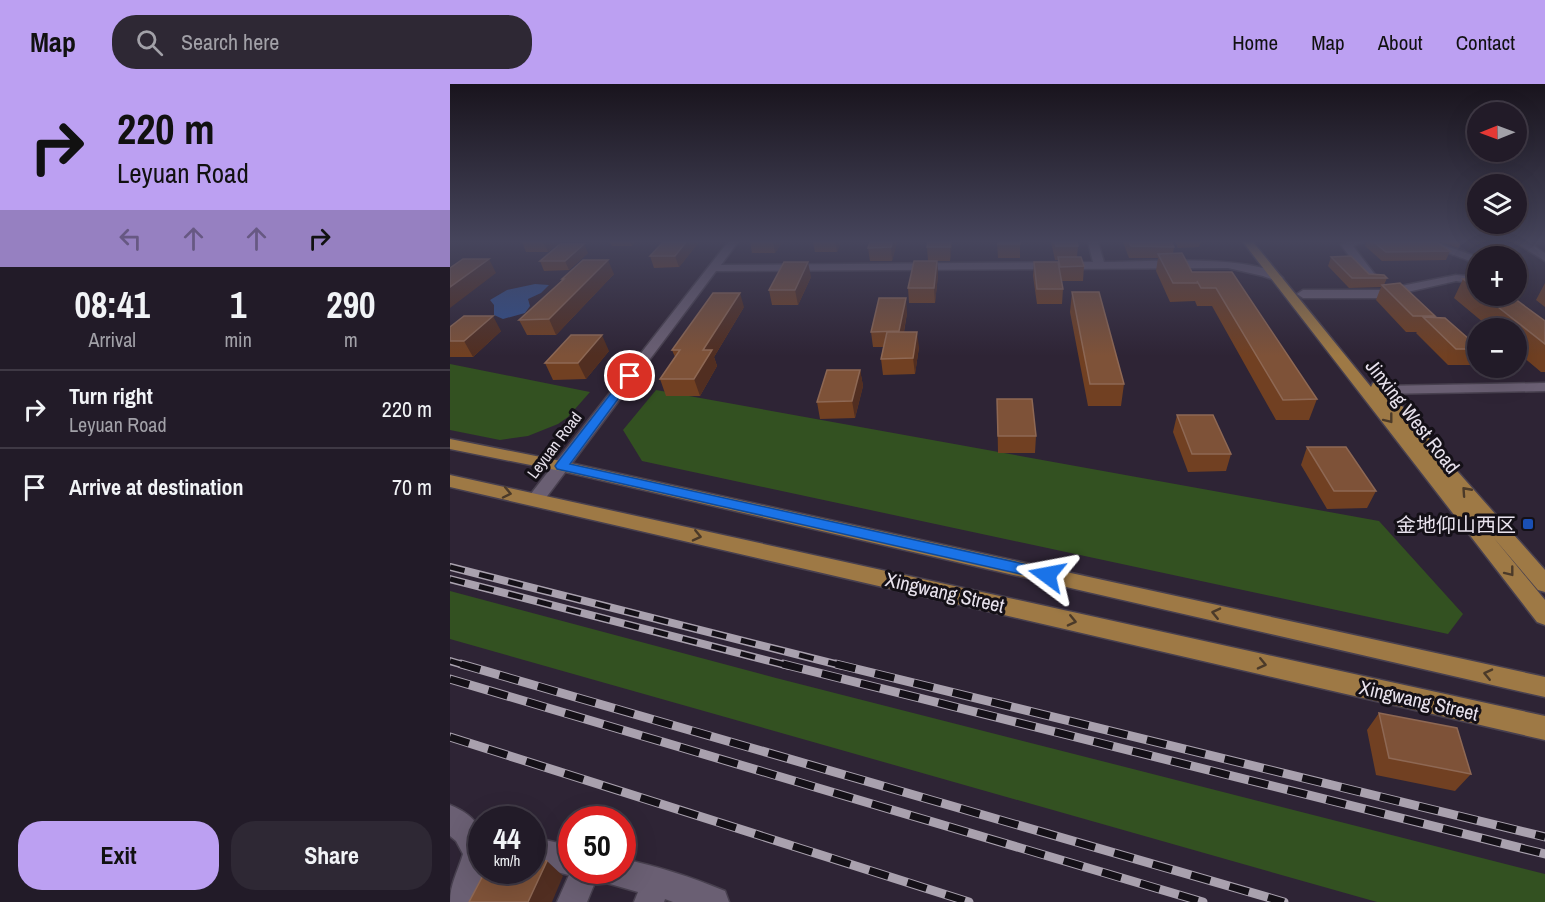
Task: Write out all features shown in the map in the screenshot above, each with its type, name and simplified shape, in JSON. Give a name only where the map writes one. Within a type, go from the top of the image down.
[{"type":"main road","name":"Jinxing West Road","points":[[1279,280],[1545,616]]},
{"type":"main road","name":"Jinxing West Road","points":[[1289,280],[1303,294],[1436,458],[1545,584]]},
{"type":"main road","name":"Xingwang Street","points":[[450,444],[561,466],[1545,687]]},
{"type":"main road","name":"Xingwang Street","points":[[450,481],[1545,728]]},
{"type":"street","name":"Leyuan Road","points":[[536,499],[703,280]]},
{"type":"street","points":[[1303,294],[1381,294],[1446,280]]},
{"type":"street","points":[[1381,390],[1545,387]]},
{"type":"street","points":[[450,819],[465,831],[478,853],[471,885]]},
{"type":"street","points":[[636,883],[653,891],[713,902]]},
{"type":"street","points":[[572,902],[580,884]]},
{"type":"green space","points":[[450,364],[590,392],[568,417],[558,424],[528,436],[500,440],[450,430]]},
{"type":"green space","points":[[656,390],[1379,521],[1463,614],[1448,634],[642,461],[623,430]]},
{"type":"green space","points":[[450,591],[776,678],[1545,874],[1545,902],[1377,902],[450,639]]},
{"type":"water","points":[[535,284],[549,285],[541,293],[528,299],[530,306],[525,313],[503,319],[494,315],[494,305],[490,300],[507,290]]},
{"type":"building","points":[[450,280],[460,280],[450,287]]},
{"type":"building","points":[[563,280],[588,280],[549,319],[519,320]]},
{"type":"building","points":[[774,280],[800,280],[795,290],[769,290]]},
{"type":"building","points":[[910,280],[935,280],[934,288],[908,288]]},
{"type":"building","points":[[1036,280],[1061,280],[1063,289],[1037,289]]},
{"type":"building","points":[[1172,280],[1237,280],[1317,399],[1283,400],[1216,288],[1201,288],[1197,281],[1198,283],[1173,283]]},
{"type":"building","points":[[1400,283],[1435,316],[1413,316],[1382,285]]},
{"type":"building","points":[[1072,292],[1099,292],[1124,384],[1090,384]]},
{"type":"building","points":[[713,293],[740,293],[703,350],[712,350],[694,379],[660,379],[680,350],[672,350]]},
{"type":"building","points":[[879,298],[906,298],[899,331],[871,332]]},
{"type":"building","points":[[1497,306],[1525,306],[1545,321],[1545,344],[1527,330],[1527,318],[1512,318]]},
{"type":"building","points":[[464,316],[493,316],[464,341],[450,341],[450,327]]},
{"type":"building","points":[[1423,317],[1445,318],[1467,337],[1467,349],[1456,349]]},
{"type":"building","points":[[887,332],[917,332],[913,358],[881,359]]},
{"type":"building","points":[[571,335],[602,335],[578,363],[545,363]]},
{"type":"building","points":[[827,370],[860,370],[852,401],[817,402]]},
{"type":"building","points":[[997,399],[1032,399],[1036,436],[998,436]]},
{"type":"building","points":[[1177,415],[1213,415],[1231,454],[1192,454]]},
{"type":"building","points":[[1307,447],[1346,447],[1376,491],[1334,491]]},
{"type":"building","points":[[1379,713],[1457,728],[1471,774],[1389,758]]},
{"type":"building","points":[[479,884],[536,884],[528,902],[469,902]]},
{"type":"railway","points":[[450,567],[843,666]]},
{"type":"railway","points":[[450,579],[789,666]]},
{"type":"railway","points":[[450,661],[467,666]]},
{"type":"railway","points":[[461,664],[1284,902]]},
{"type":"railway","points":[[783,664],[1545,854]]},
{"type":"railway","points":[[836,664],[1545,837]]},
{"type":"railway","points":[[450,679],[1203,902]]},
{"type":"railway","points":[[450,737],[969,902]]},
{"type":"place","name":"金地仰山西区","points":[[1528,524]]},
{"type":"route","points":[[630,376],[561,466],[1047,575]]}]
